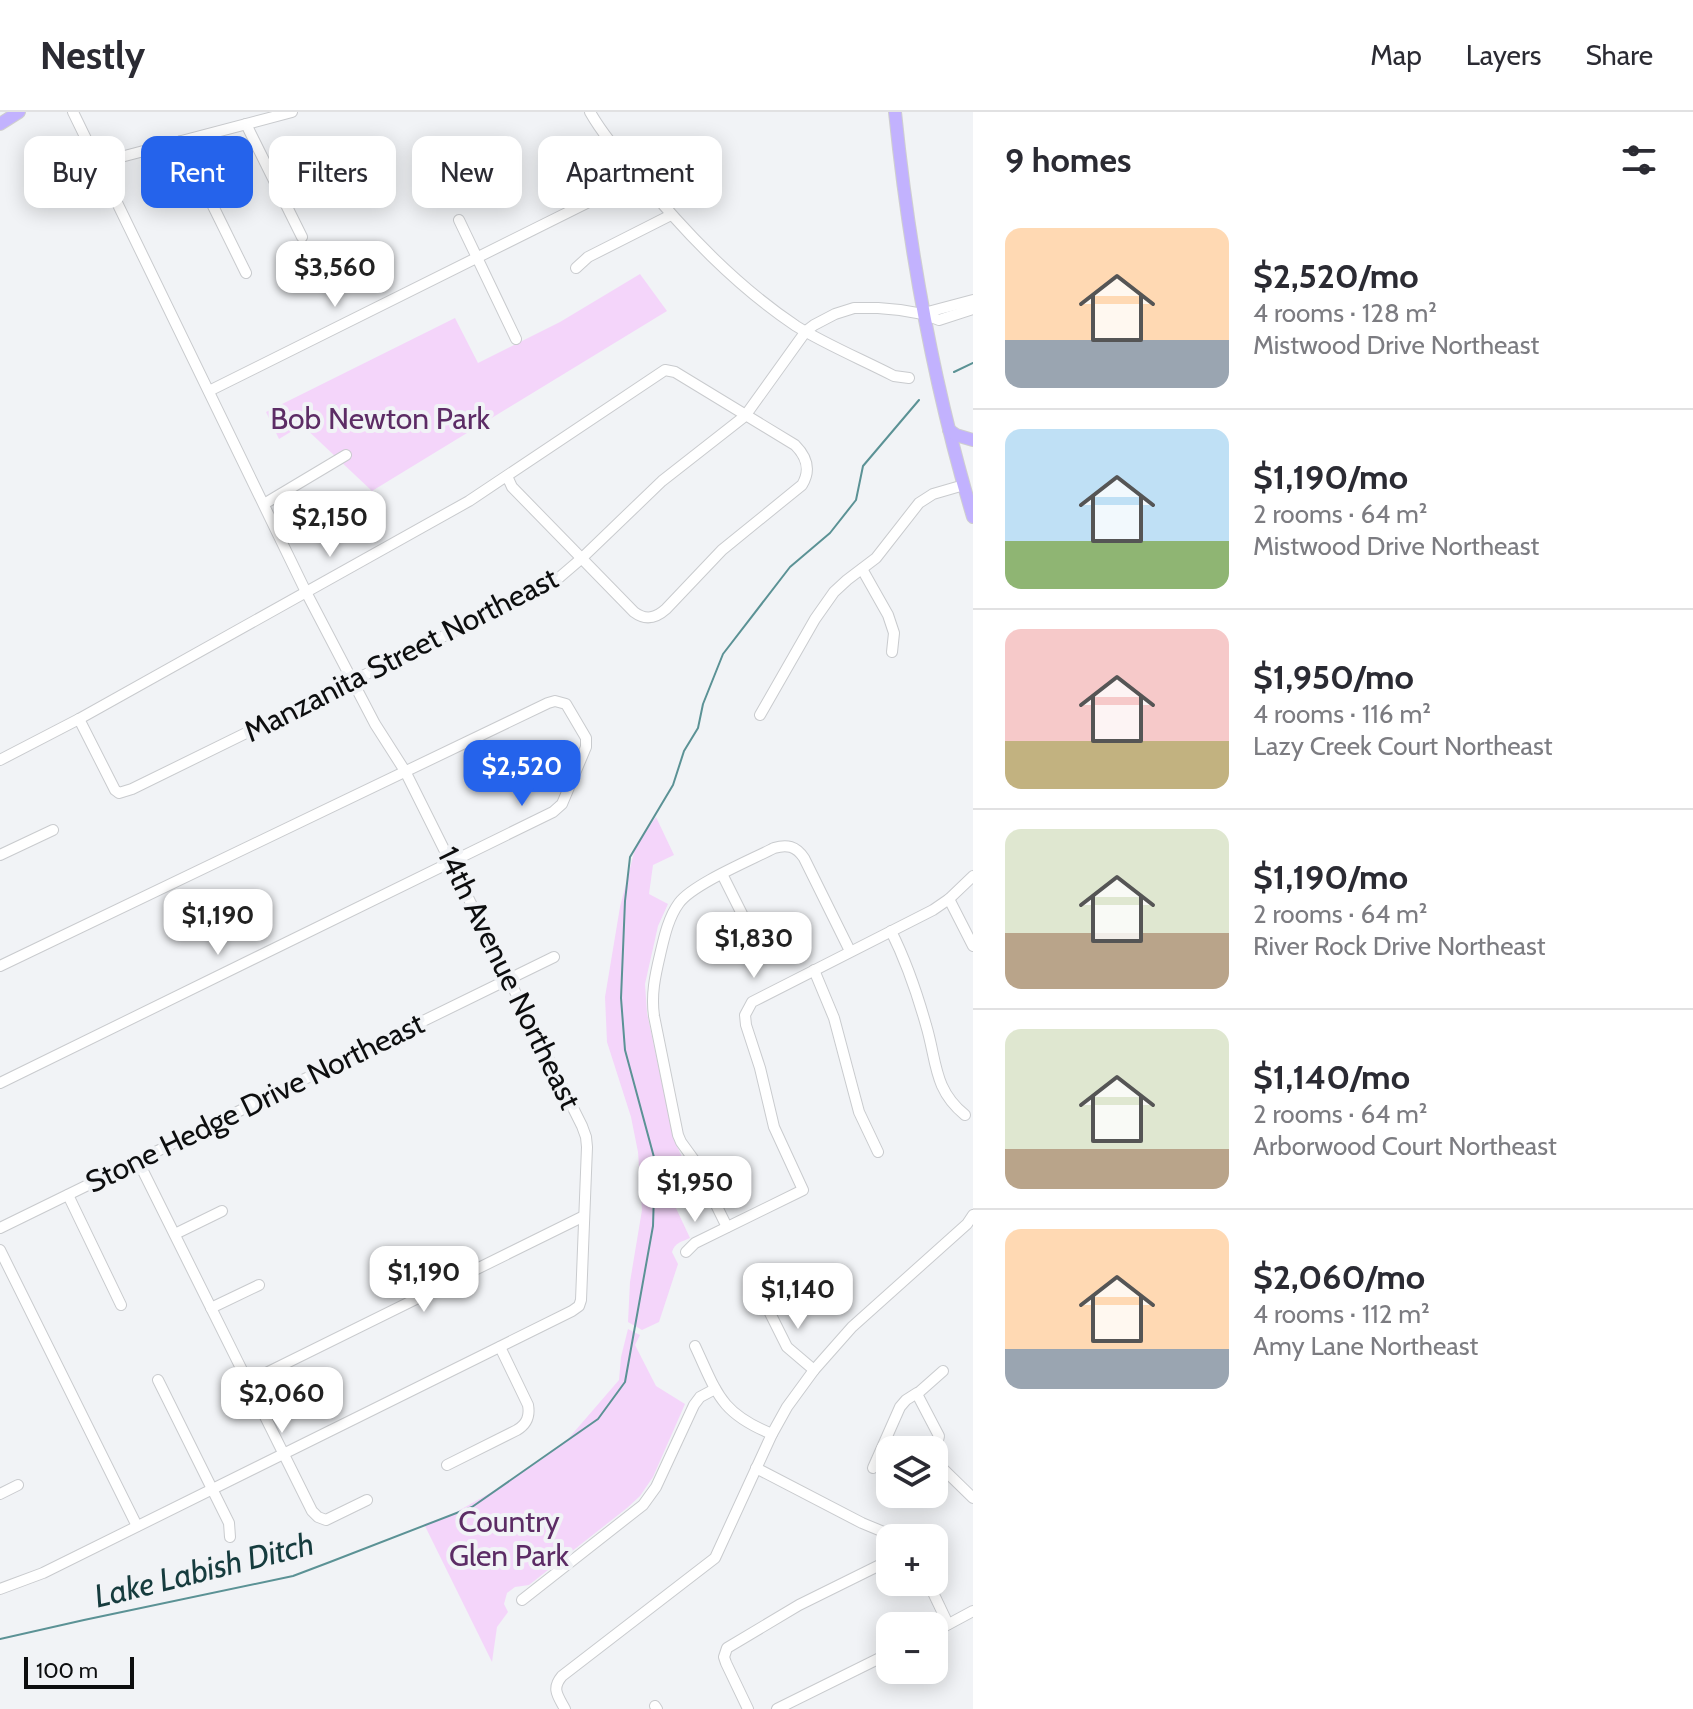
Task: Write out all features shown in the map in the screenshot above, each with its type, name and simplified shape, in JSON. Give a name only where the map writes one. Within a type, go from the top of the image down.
[{"type":"main road","points":[[0,124],[19,112]]},
{"type":"main road","points":[[895,112],[909,234],[923,314],[949,430],[964,462],[964,485],[973,517]]},
{"type":"main road","points":[[949,430],[973,440]]},
{"type":"street","name":"14th Avenue Northeast","points":[[73,112],[85,136]]},
{"type":"street","points":[[200,136],[292,112]]},
{"type":"street","points":[[590,112],[607,136]]},
{"type":"street","points":[[246,124],[302,237]]},
{"type":"street","name":"14th Avenue Northeast","points":[[120,208],[306,592],[385,742],[405,771],[585,1133],[587,1147],[579,1306],[500,1347]]},
{"type":"street","points":[[214,208],[246,273]]},
{"type":"street","points":[[209,391],[576,208]]},
{"type":"street","points":[[665,208],[748,289],[806,331],[894,376],[909,378]]},
{"type":"street","points":[[576,268],[588,257],[671,215]]},
{"type":"street","points":[[459,220],[516,339]]},
{"type":"street","points":[[923,314],[973,300]]},
{"type":"street","name":"Manzanita Street Northeast","points":[[79,719],[119,793],[132,789],[546,587],[582,558],[662,481],[745,416],[806,331],[835,314],[854,308],[923,314]]},
{"type":"street","points":[[923,314],[939,320],[973,309]]},
{"type":"street","points":[[0,760],[460,506],[665,370],[675,372],[795,445],[806,460],[806,478],[802,485],[722,550],[666,609],[650,618],[643,618],[634,612],[512,487],[507,476]]},
{"type":"street","points":[[264,504],[346,455]]},
{"type":"street","points":[[760,715],[826,603],[847,580],[883,550],[919,503],[933,494],[964,485]]},
{"type":"street","points":[[862,569],[888,615],[894,633],[892,652]]},
{"type":"street","points":[[0,966],[548,703],[561,702],[570,709],[587,743],[558,809],[0,1083]]},
{"type":"street","points":[[0,855],[53,830]]},
{"type":"street","points":[[727,1227],[678,1135],[654,1016],[654,977],[675,909],[696,888],[722,874],[774,848],[793,847],[804,858],[850,951]]},
{"type":"street","points":[[722,874],[757,944]]},
{"type":"street","points":[[686,1252],[695,1243],[803,1190],[776,1134],[746,1025],[745,1015],[752,1002],[933,910],[973,876]]},
{"type":"street","points":[[949,899],[973,946]]},
{"type":"street","points":[[891,931],[923,1015],[938,1076],[951,1104],[965,1115]]},
{"type":"street","name":"Stone Hedge Drive Northeast","points":[[0,1228],[554,957]]},
{"type":"street","points":[[814,970],[834,1018],[859,1112],[878,1152]]},
{"type":"street","points":[[138,1161],[312,1511],[322,1519],[330,1518],[367,1500]]},
{"type":"street","points":[[68,1195],[121,1305]]},
{"type":"street","points":[[175,1234],[222,1211]]},
{"type":"street","points":[[565,1709],[556,1689],[559,1679],[715,1558],[772,1434],[814,1370],[852,1327],[967,1224],[973,1215]]},
{"type":"street","points":[[248,1382],[584,1216]]},
{"type":"street","points":[[0,1250],[137,1526]]},
{"type":"street","points":[[211,1308],[259,1285]]},
{"type":"street","points":[[767,1307],[787,1347],[814,1370]]},
{"type":"street","points":[[695,1346],[726,1407],[772,1434]]},
{"type":"street","points":[[0,1589],[43,1573],[500,1347],[528,1405],[526,1422],[517,1430],[447,1465]]},
{"type":"street","points":[[873,1468],[900,1407],[943,1371]]},
{"type":"street","points":[[158,1380],[229,1523],[230,1537]]},
{"type":"street","points":[[522,1600],[643,1505],[656,1487],[694,1405],[700,1397],[715,1389]]},
{"type":"street","points":[[917,1393],[939,1436]]},
{"type":"street","points":[[756,1468],[876,1529]]},
{"type":"street","points":[[948,1474],[973,1498]]},
{"type":"street","points":[[0,1494],[18,1485]]},
{"type":"street","points":[[748,1709],[726,1663],[727,1648],[799,1605],[876,1567]]},
{"type":"street","points":[[948,1624],[973,1611]]},
{"type":"street","points":[[777,1709],[876,1660]]},
{"type":"green space","name":"Bob Newton Park","points":[[640,274],[667,311],[372,491],[302,425],[279,439],[266,412],[455,318],[478,363],[560,322]]},
{"type":"green space","points":[[656,817],[674,855],[653,865],[649,894],[668,904],[658,926],[645,984],[647,1013],[674,1140],[700,1195],[675,1206],[690,1238],[673,1249],[678,1264],[659,1322],[642,1330],[628,1322],[630,1282],[642,1210],[638,1152],[631,1117],[607,1042],[605,997],[620,907],[636,845]]},
{"type":"green space","name":"Country Glen Park","points":[[628,1329],[640,1335],[635,1345],[656,1386],[685,1404],[653,1477],[640,1496],[529,1585],[515,1587],[507,1593],[504,1604],[508,1612],[497,1627],[492,1662],[424,1524],[449,1516],[499,1488],[568,1439],[619,1380]]},
{"type":"waterway","name":"Lake Labish Ditch","points":[[954,372],[973,363]]},
{"type":"waterway","name":"Lake Labish Ditch","points":[[0,1639],[293,1576],[472,1507],[598,1419],[625,1382],[653,1226],[655,1161],[625,1050],[621,998],[630,857],[673,785],[684,751],[698,728],[703,704],[723,654],[790,567],[830,533],[856,500],[863,466],[919,400]]}]
